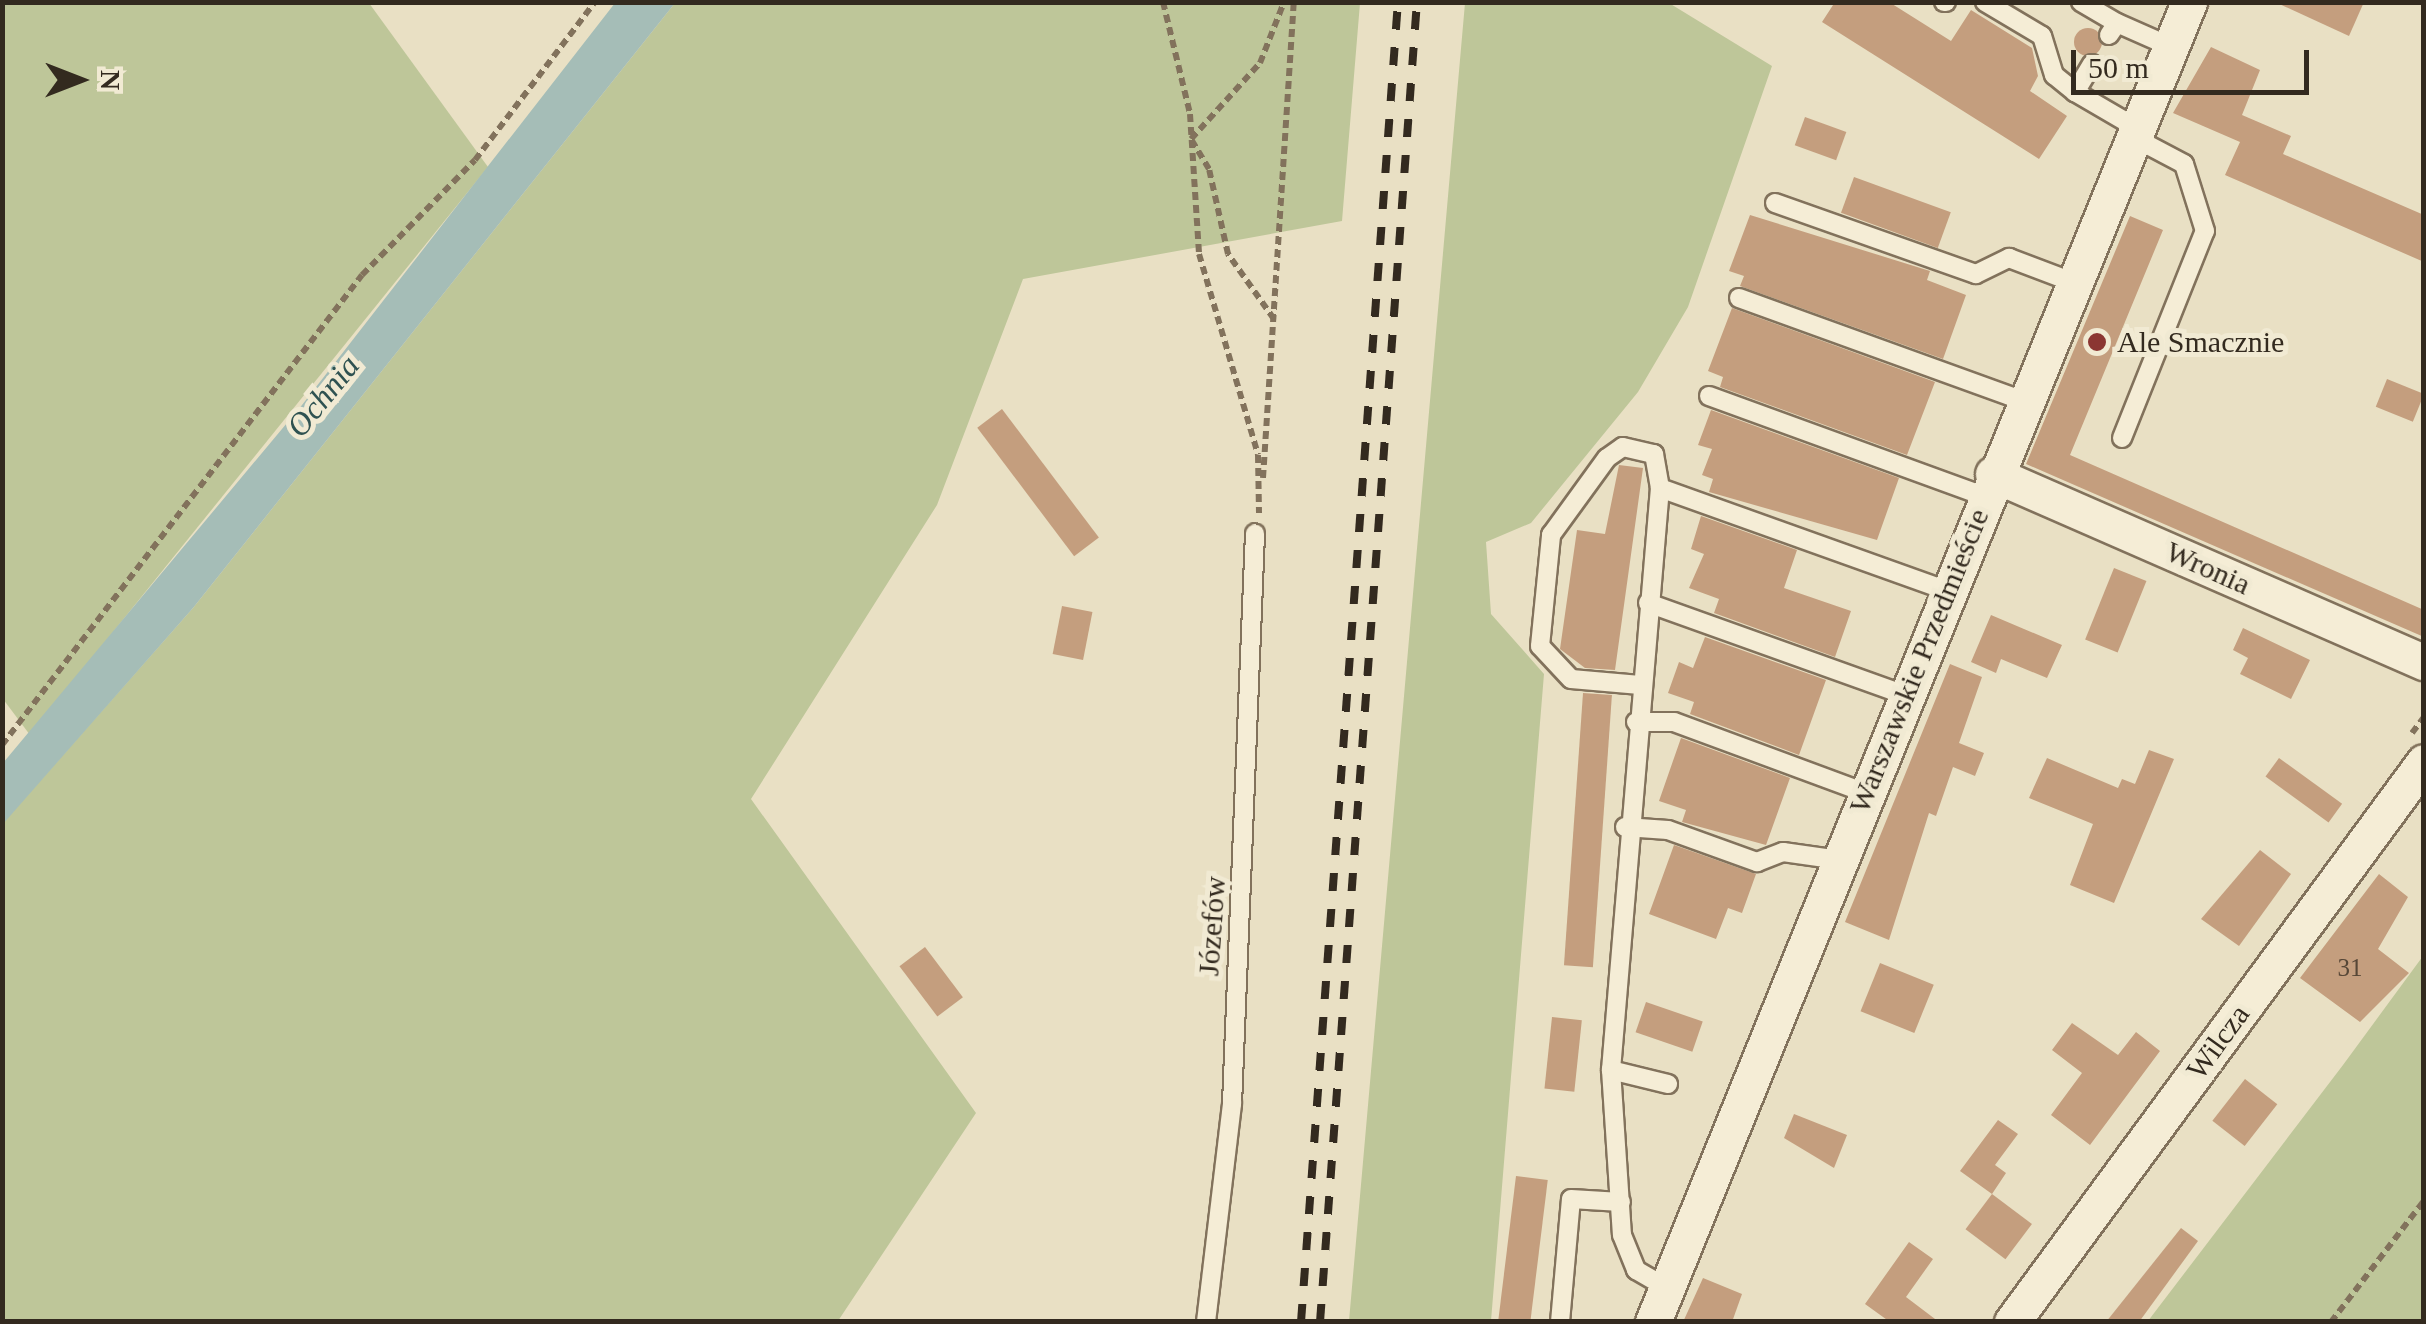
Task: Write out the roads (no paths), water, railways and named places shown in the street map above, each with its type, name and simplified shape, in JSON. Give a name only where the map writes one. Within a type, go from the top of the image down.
[{"type":"street","name":"Warszawskie Przedmieście","points":[[1653,1322],[2070,281],[2189,2]]},
{"type":"street","name":"Wronia","points":[[1989,485],[2424,662]]},
{"type":"street","name":"Wilcza","points":[[2012,1322],[2424,762]]},
{"type":"lane","points":[[1984,2],[2042,36],[2054,75],[2184,164],[2205,231],[2122,438]]},
{"type":"lane","points":[[2081,2],[2113,29],[2170,46]]},
{"type":"lane","points":[[2075,92],[2092,64]]},
{"type":"lane","points":[[1774,203],[1976,274],[2009,258],[2070,281]]},
{"type":"lane","points":[[1739,298],[2022,401]]},
{"type":"lane","points":[[1709,396],[1989,485]]},
{"type":"lane","points":[[1640,685],[1571,679],[1551,668],[1540,646],[1552,536],[1607,458],[1624,448],[1654,454],[1660,488],[1640,685],[1625,827],[1611,1070],[1621,1202],[1636,1270],[1667,1288]]},
{"type":"lane","points":[[1660,488],[1947,591]]},
{"type":"lane","name":"Józefów","points":[[1206,1322],[1232,1104],[1256,533]]},
{"type":"lane","points":[[1648,603],[1905,695]]},
{"type":"lane","points":[[1636,722],[1674,722],[1866,793]]},
{"type":"lane","points":[[1625,827],[1668,830],[1757,862],[1782,852],[1839,860]]},
{"type":"lane","points":[[1611,1070],[1668,1084]]},
{"type":"lane","points":[[1560,1322],[1571,1199],[1621,1202]]},
{"type":"water","name":"Ochnia","points":[[615,3],[675,3],[193,608],[3,824],[3,763],[302,405]]},
{"type":"railway","points":[[1301,1322],[1398,2]]},
{"type":"railway","points":[[1320,1322],[1417,2]]},
{"type":"place","name":"Ale Smacznie","points":[[2097,342]]}]
